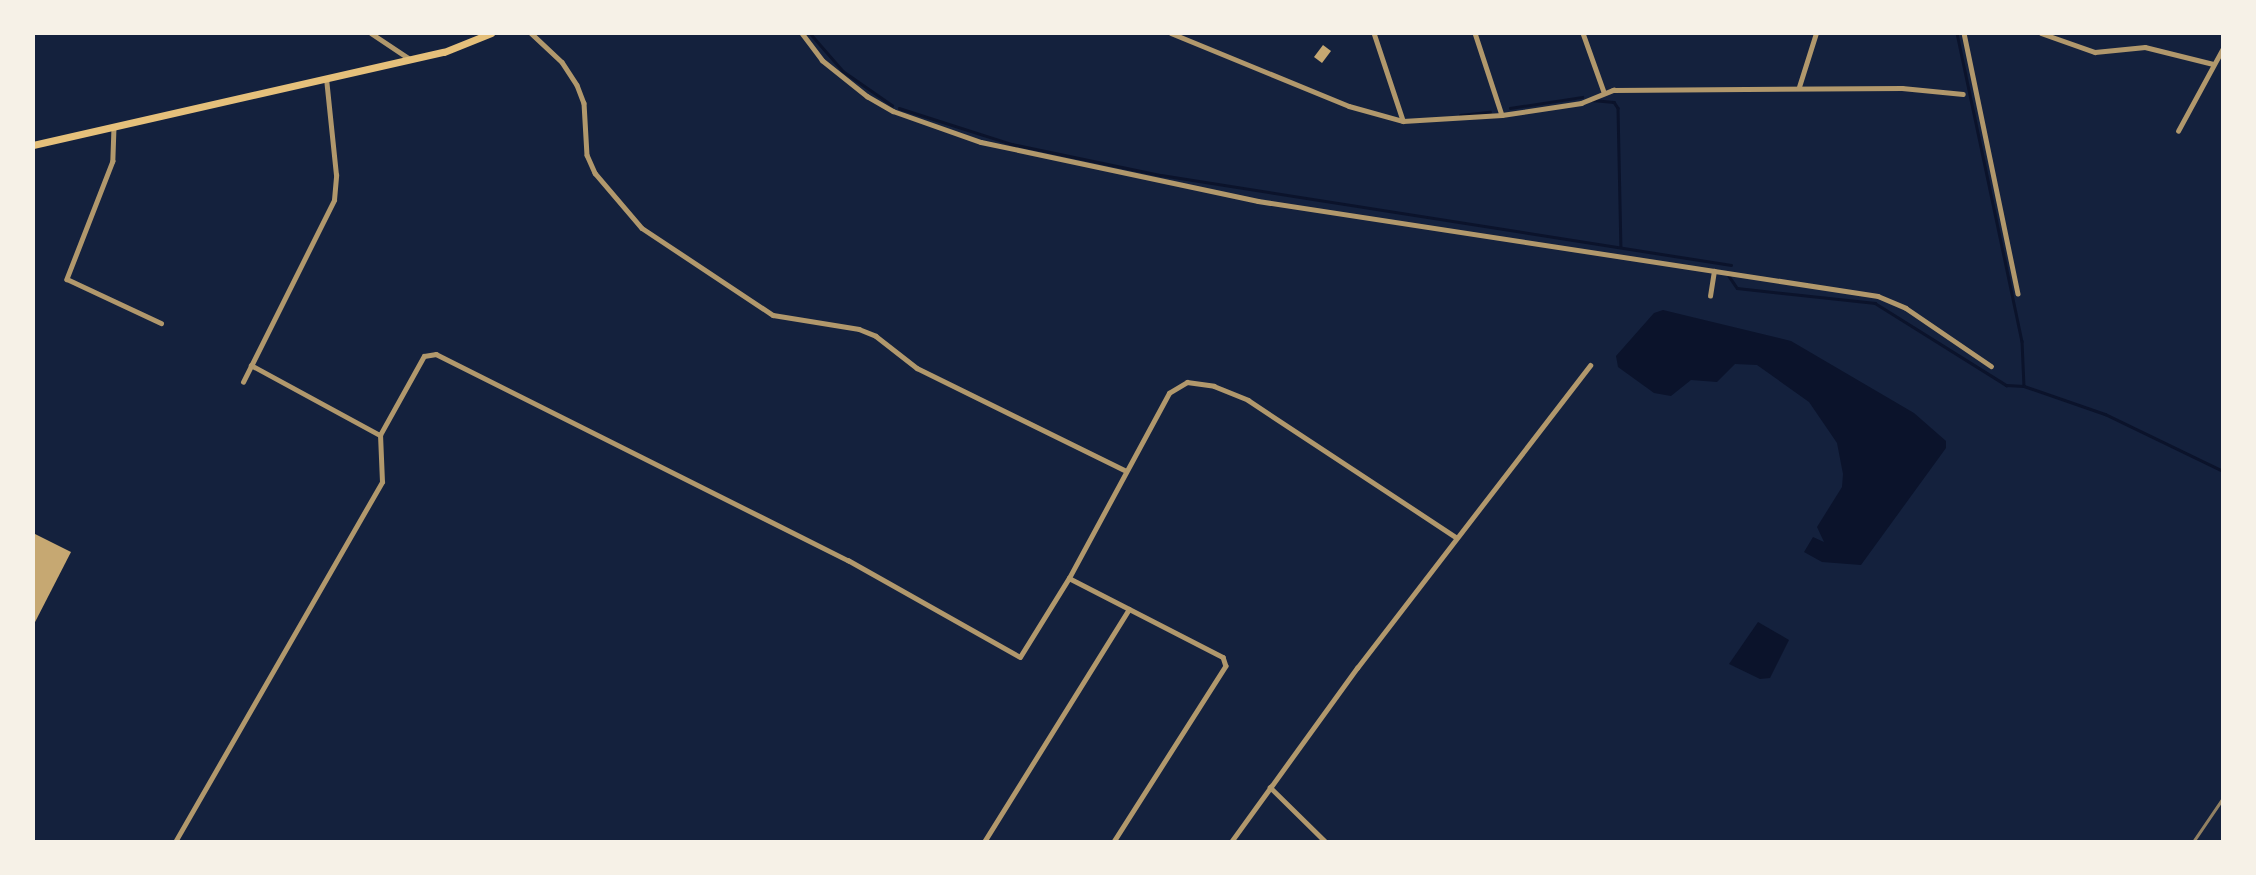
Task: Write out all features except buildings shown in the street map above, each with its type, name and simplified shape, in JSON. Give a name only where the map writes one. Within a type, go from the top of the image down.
[{"type":"main road","points":[[33,145],[410,60],[491,33]]},
{"type":"street","points":[[371,33],[410,60]]},
{"type":"street","points":[[531,33],[562,62],[577,85],[584,103],[587,155],[607,190],[642,228],[772,316],[859,328],[876,336],[917,368],[1126,471]]},
{"type":"street","points":[[802,33],[839,76],[884,106],[1004,148],[1258,201],[1886,299],[1991,366]]},
{"type":"street","points":[[1171,33],[1349,106],[1403,121],[1502,115],[1581,103],[1604,92],[1799,87],[1963,94]]},
{"type":"street","points":[[1374,33],[1403,121]]},
{"type":"street","points":[[1475,33],[1502,115]]},
{"type":"street","points":[[1583,33],[1604,92]]},
{"type":"street","points":[[1799,87],[1816,33]]},
{"type":"street","points":[[1964,33],[2018,293]]},
{"type":"street","points":[[2041,33],[2095,52],[2145,47],[2213,64]]},
{"type":"street","points":[[2178,131],[2223,48]]},
{"type":"street","points":[[243,382],[334,200],[336,175],[326,78]]},
{"type":"street","points":[[114,127],[113,161],[67,279],[161,323]]},
{"type":"street","points":[[1710,296],[1714,271]]},
{"type":"street","points":[[175,842],[382,482],[380,435],[424,356],[436,354],[848,560],[1020,657],[1069,578],[1174,387],[1200,383],[1248,400],[1456,537]]},
{"type":"street","points":[[251,365],[380,435]]},
{"type":"street","points":[[1231,842],[1456,537],[1590,365]]},
{"type":"street","points":[[1069,578],[1223,657],[1226,666],[1114,842]]},
{"type":"street","points":[[984,842],[1129,609]]},
{"type":"street","points":[[1270,787],[1326,842]]},
{"type":"water","points":[[1663,310],[1791,341],[1914,413],[1946,441],[1946,448],[1861,565],[1822,562],[1804,552],[1813,537],[1824,542],[1817,527],[1842,487],[1843,474],[1837,443],[1809,402],[1757,365],[1735,364],[1717,382],[1691,380],[1671,396],[1654,393],[1618,367],[1616,356],[1654,313]]},
{"type":"water","points":[[1758,622],[1789,640],[1770,678],[1760,679],[1729,664]]},
{"type":"waterway","points":[[810,33],[843,71],[892,105]]},
{"type":"waterway","points":[[1957,33],[2022,341],[2024,386]]},
{"type":"waterway","points":[[1510,108],[1582,97]]},
{"type":"waterway","points":[[1592,100],[1614,102],[1618,108],[1621,247]]},
{"type":"waterway","points":[[899,108],[1012,144],[1161,175],[1731,265]]},
{"type":"waterway","points":[[1460,115],[1490,112]]},
{"type":"waterway","points":[[1729,276],[1737,288],[1875,303],[2006,385],[2024,386],[2105,414],[2223,471]]},
{"type":"railway","points":[[2193,842],[2223,798]]}]
